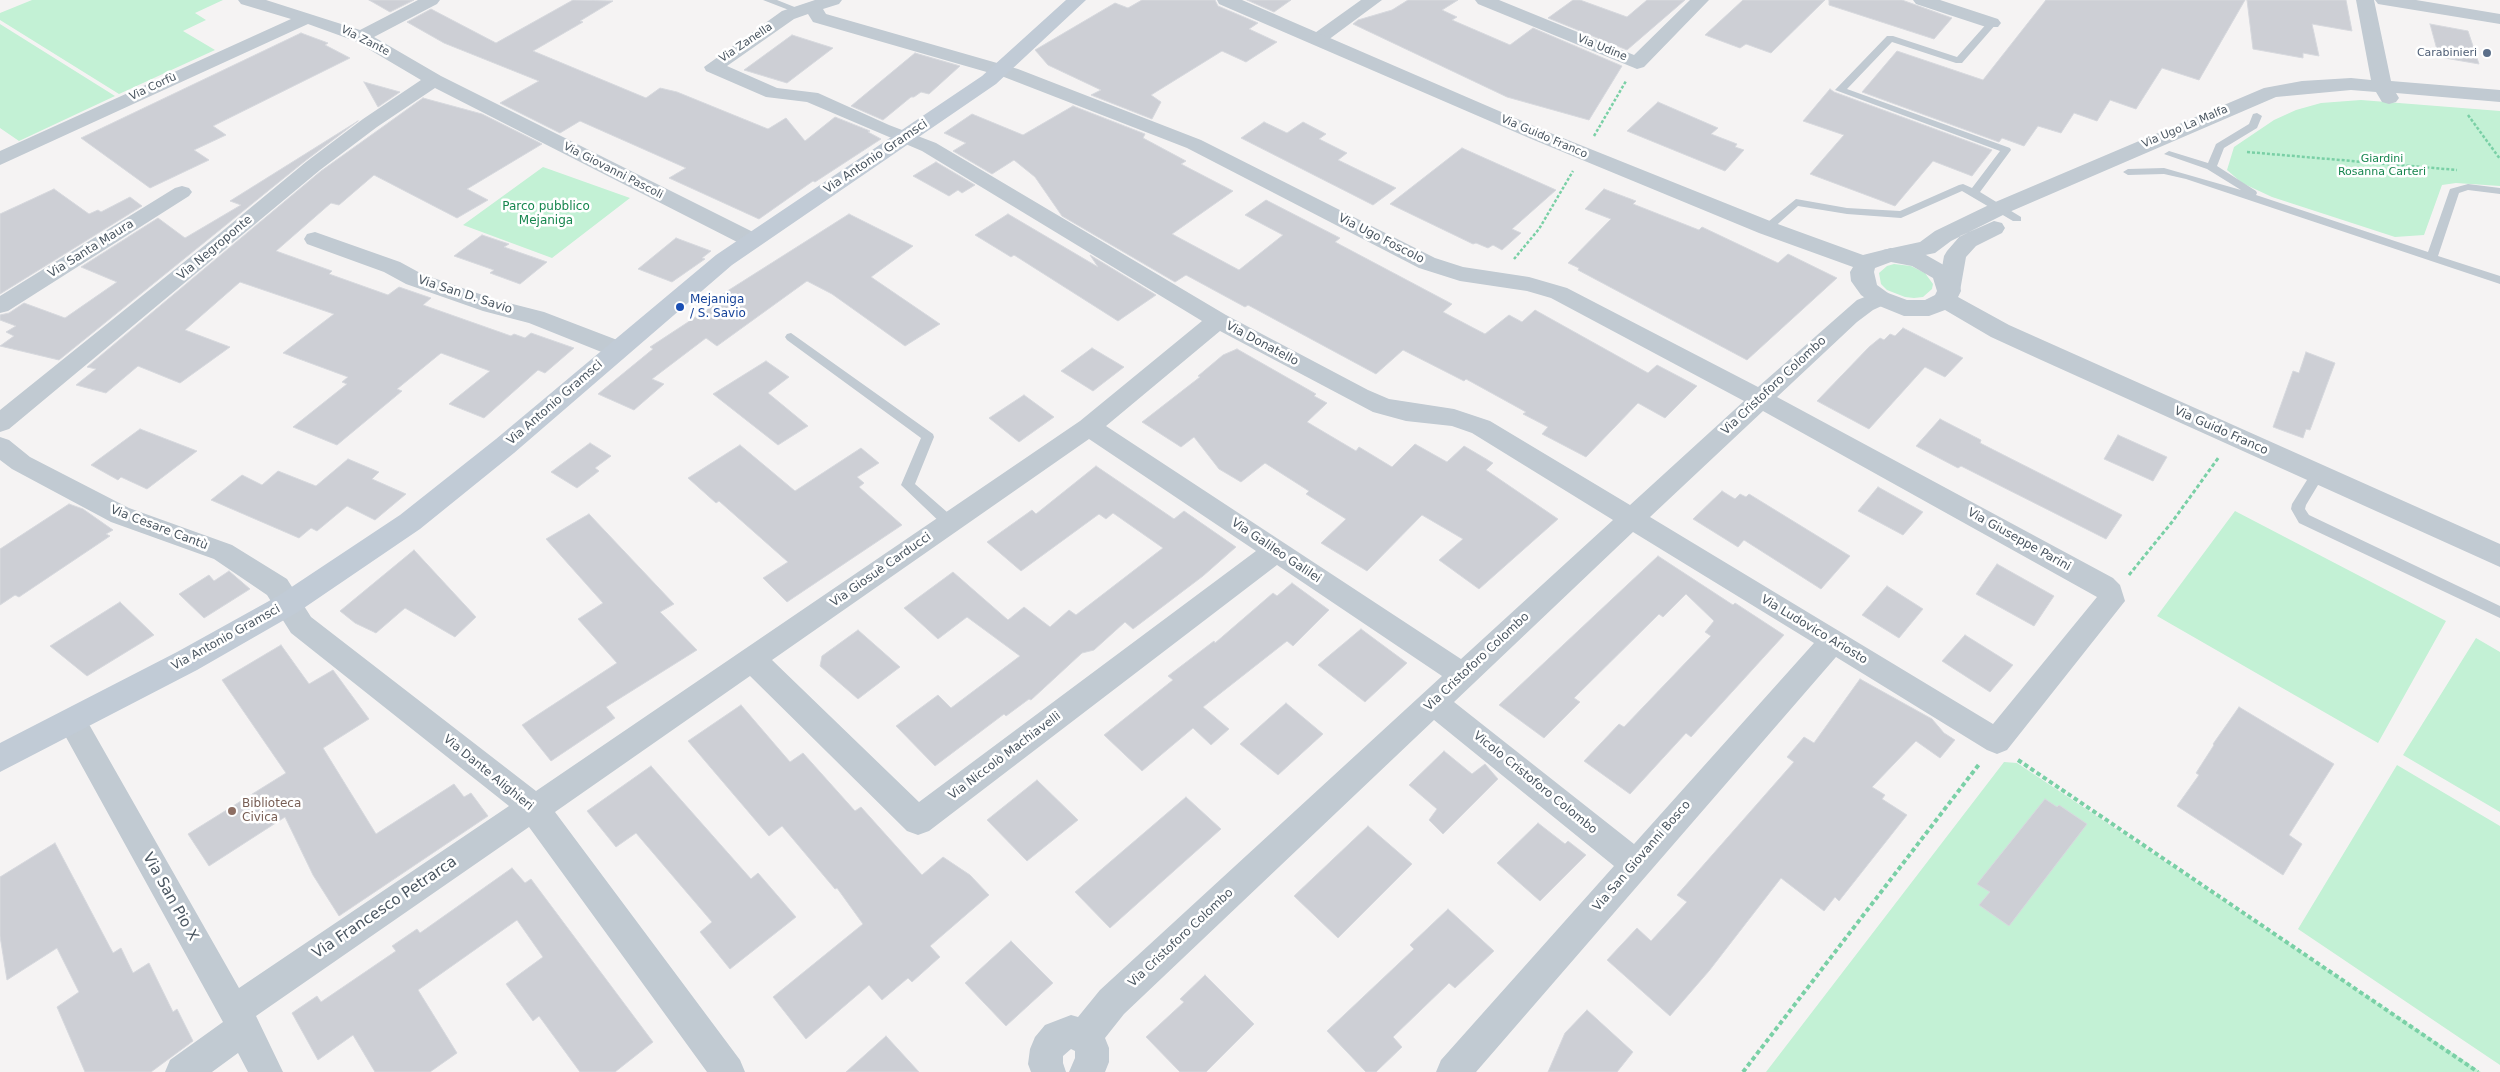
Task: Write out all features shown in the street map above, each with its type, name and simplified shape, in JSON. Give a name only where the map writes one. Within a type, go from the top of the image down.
[{"type":"main road","name":"Via Antonio Gramsci","points":[[0,758],[187,661],[288,604],[410,522],[464,480],[616,349],[724,260],[1002,70],[1077,0]]},
{"type":"street","name":"Via Zante","points":[[247,0],[337,27],[362,37],[434,80],[475,101]]},
{"type":"street","points":[[362,37],[431,0]]},
{"type":"street","name":"Via Zanella","points":[[833,0],[805,9],[713,67],[773,93],[811,97],[882,130],[905,138]]},
{"type":"street","name":"Via Guido Franco","points":[[1226,0],[1536,134],[1767,228],[1866,264]]},
{"type":"street","points":[[1318,39],[1373,0]]},
{"type":"street","name":"Via Udine","points":[[1484,0],[1637,63],[1700,0]]},
{"type":"street","points":[[1922,0],[1992,22]]},
{"type":"street","points":[[2365,0],[2386,92]]},
{"type":"street","points":[[2384,0],[2500,19]]},
{"type":"street","name":"Via Ugo Foscolo","points":[[805,9],[819,18],[1002,70],[1194,144],[1427,263],[1460,274],[1529,284],[1559,293],[1761,399]]},
{"type":"street","name":"Via Corfù","points":[[0,159],[307,18]]},
{"type":"street","name":"Via Negroponte","points":[[0,423],[222,243],[313,166],[370,123],[434,80]]},
{"type":"street","name":"Via Ugo La Malfa","points":[[1947,295],[1955,256],[1968,241],[2008,214],[2141,146],[2271,92],[2327,84],[2459,104],[2500,107]]},
{"type":"street","name":"Via Ugo La Malfa","points":[[1891,255],[1927,248],[1943,236],[2128,172],[2257,116],[2306,100],[2386,92],[2500,96]]},
{"type":"street","name":"Via Giovanni Pascoli","points":[[475,101],[751,240]]},
{"type":"street","name":"Via Donatello","points":[[905,138],[929,147],[1218,320],[1382,406],[1406,412],[1454,418],[1481,427],[1632,518]]},
{"type":"street","points":[[2141,146],[2169,154]]},
{"type":"street","name":"Via Santa Maura","points":[[0,306],[182,192]]},
{"type":"street","name":"Via San D. Savio","points":[[315,239],[392,267],[414,279],[492,306],[536,317],[616,349]]},
{"type":"street","points":[[1891,255],[1904,256],[1930,266],[1941,273],[1947,282],[1947,295],[1929,308],[1917,309],[1891,304],[1880,298],[1869,290],[1863,281],[1862,272],[1866,264],[1872,259],[1891,255]]},
{"type":"street","name":"Via Guido Franco","points":[[1947,295],[2000,331],[2500,556]]},
{"type":"street","name":"Via Cristoforo Colombo","points":[[1085,1036],[1112,1002],[1632,518],[1849,317],[1865,305],[1880,298]]},
{"type":"street","name":"Via Giosuè Carducci","points":[[534,808],[1089,427],[1218,320]]},
{"type":"street","name":"Via Giuseppe Parini","points":[[1761,399],[2103,586],[2110,593],[2111,601],[1997,741]]},
{"type":"street","name":"Via Galileo Galilei","points":[[1089,427],[1463,675]]},
{"type":"street","name":"Via Cesare Cantù","points":[[0,446],[21,463],[120,515],[223,552],[277,586],[288,604]]},
{"type":"street","name":"Via Ludovico Ariosto","points":[[1632,518],[1832,642],[1997,741]]},
{"type":"street","name":"Via Niccolò Machiavelli","points":[[752,660],[918,821],[1276,551]]},
{"type":"street","name":"Via Dante Alighieri","points":[[288,604],[301,625],[307,630],[534,808],[728,1072]]},
{"type":"street","name":"Via San Giovanni Bosco","points":[[1452,1072],[1832,642]]},
{"type":"street","name":"Vicolo Cristoforo Colombo","points":[[1434,703],[1635,864]]},
{"type":"street","name":"Via San Pio X","points":[[72,722],[239,1019],[266,1072]]},
{"type":"street","name":"Via Francesco Petrarca","points":[[182,1072],[239,1019],[534,808]]},
{"type":"street","points":[[1048,1072],[1045,1056],[1051,1042],[1057,1037],[1071,1032],[1085,1036],[1092,1048],[1092,1062],[1086,1072]]},
{"type":"lane","points":[[768,0],[805,9]]},
{"type":"lane","points":[[1974,193],[2006,150],[1840,90],[1890,38],[1959,61],[1992,22]]},
{"type":"lane","points":[[2211,167],[2220,146],[2253,126],[2257,116]]},
{"type":"lane","points":[[2169,154],[2211,167],[2260,199]]},
{"type":"lane","points":[[2128,172],[2164,171],[2189,176],[2500,280]]},
{"type":"lane","points":[[1767,228],[1796,202],[1847,211],[1901,214],[1964,187],[2008,214]]},
{"type":"lane","points":[[2432,257],[2454,191],[2458,188],[2468,187],[2500,191]]},
{"type":"lane","points":[[791,337],[928,437],[908,484],[950,523]]},
{"type":"lane","points":[[2317,475],[2299,504],[2298,509],[2304,519],[2500,612]]},
{"type":"path","points":[[2459,104],[2500,159]]},
{"type":"path","points":[[2242,152],[2460,170]]},
{"type":"path","points":[[1743,1072],[1997,741],[2014,757],[2478,1072]]},
{"type":"green space","points":[[32,0],[223,0],[195,13],[206,20],[183,31],[215,50],[119,94],[0,20],[0,13]]},
{"type":"green space","points":[[0,24],[115,96],[19,141],[0,128]]},
{"type":"green space","name":"Giardini Rosanna Carteri","points":[[2361,100],[2500,111],[2500,186],[2456,183],[2442,185],[2424,235],[2395,237],[2272,197],[2242,183],[2227,170],[2234,147],[2274,120],[2296,110],[2321,103]]},
{"type":"green space","name":"Parco pubblico Mejaniga","points":[[543,167],[630,198],[552,258],[463,225]]},
{"type":"green space","points":[[1894,264],[1911,266],[1925,273],[1933,284],[1932,289],[1923,297],[1914,298],[1905,297],[1887,290],[1881,284],[1879,273],[1887,266]]},
{"type":"green space","points":[[2235,511],[2446,621],[2378,743],[2157,616]]},
{"type":"green space","points":[[2476,638],[2500,652],[2500,812],[2403,755]]},
{"type":"green space","points":[[2004,762],[2017,763],[2481,1072],[1766,1072]]},
{"type":"green space","points":[[2397,765],[2500,826],[2500,1065],[2298,929]]},
{"type":"building","points":[[369,0],[414,0],[390,12]]},
{"type":"building","points":[[573,0],[613,1],[580,21],[583,22],[533,51],[646,98],[660,88],[677,92],[768,129],[786,118],[805,141],[835,117],[870,131],[868,132],[881,139],[815,182],[813,181],[759,219],[669,178],[686,168],[580,121],[560,133],[500,103],[539,81],[444,43],[407,22],[431,9],[496,43]]},
{"type":"building","points":[[1142,0],[1215,0],[1218,6],[1258,23],[1249,29],[1277,42],[1246,62],[1222,51],[1151,95],[1161,102],[1152,119],[1091,95],[1101,90],[1048,65],[1035,50],[1115,3],[1128,8]]},
{"type":"building","points":[[1247,0],[1291,0],[1274,12]]},
{"type":"building","points":[[1408,0],[1458,0],[1442,10],[1457,17],[1452,20],[1510,45],[1533,28],[1622,66],[1589,120],[1507,97],[1353,24],[1358,20],[1392,10]]},
{"type":"building","points":[[1573,0],[1580,0],[1627,17],[1647,0],[1685,0],[1627,50],[1548,18]]},
{"type":"building","points":[[1743,0],[1825,0],[1771,53],[1746,44],[1740,48],[1705,35]]},
{"type":"building","points":[[1829,0],[1902,0],[1952,18],[1934,39],[1829,5]]},
{"type":"building","points":[[2046,0],[2245,0],[2199,80],[2162,68],[2136,109],[2110,100],[2097,121],[2074,113],[2061,133],[2038,126],[2024,146],[2002,138],[1999,142],[1862,92],[1897,51],[1983,80]]},
{"type":"building","points":[[2247,0],[2346,0],[2352,31],[2312,24],[2319,56],[2303,53],[2303,58],[2253,49]]},
{"type":"building","points":[[2430,24],[2468,31],[2479,64],[2439,57]]},
{"type":"building","points":[[301,33],[328,43],[325,45],[350,58],[213,126],[226,135],[194,150],[209,160],[150,188],[81,138]]},
{"type":"building","points":[[792,35],[833,48],[787,83],[744,70]]},
{"type":"building","points":[[915,53],[960,66],[929,94],[921,92],[911,97],[883,120],[851,106]]},
{"type":"building","points":[[364,82],[400,92],[378,107]]},
{"type":"building","points":[[1830,89],[1992,150],[1972,176],[1933,161],[1895,206],[1810,174],[1844,135],[1803,121]]},
{"type":"building","points":[[423,98],[482,114],[542,144],[467,189],[488,200],[457,218],[374,175],[339,205],[331,203],[276,251],[332,271],[329,274],[388,295],[399,287],[431,298],[423,305],[511,336],[514,334],[525,338],[531,333],[574,348],[545,373],[538,370],[484,418],[449,404],[490,371],[441,353],[397,389],[402,391],[337,445],[293,427],[347,384],[342,382],[348,377],[283,353],[334,314],[240,282],[185,330],[230,347],[180,383],[138,366],[106,393],[76,385],[96,369],[87,367],[321,171]]},
{"type":"building","points":[[1658,102],[1718,128],[1711,134],[1737,144],[1735,147],[1744,150],[1725,171],[1627,131]]},
{"type":"building","points":[[1073,106],[1145,134],[1143,138],[1186,161],[1181,164],[1233,191],[1172,234],[1239,270],[1283,235],[1245,215],[1266,200],[1340,238],[1335,242],[1452,304],[1443,312],[1485,334],[1509,315],[1522,322],[1535,310],[1648,373],[1657,365],[1697,386],[1665,418],[1638,403],[1586,457],[1542,434],[1548,427],[1523,414],[1526,412],[1466,379],[1464,381],[1403,350],[1376,374],[1248,305],[1245,307],[1186,275],[1175,282],[1062,216],[1035,177],[1014,160],[992,174],[953,151],[966,143],[944,133],[972,114],[1023,135]]},
{"type":"building","points":[[358,121],[305,161],[59,360],[0,346],[14,336],[6,332],[16,326],[0,320],[0,315],[9,313],[24,303],[65,318],[117,282],[81,267],[158,218],[185,238],[241,205],[230,201]]},
{"type":"building","points":[[1264,122],[1287,133],[1303,122],[1326,134],[1319,139],[1347,153],[1338,160],[1396,188],[1373,205],[1241,138]]},
{"type":"building","points":[[1462,148],[1556,190],[1512,229],[1521,233],[1502,250],[1493,245],[1488,248],[1476,243],[1473,244],[1390,204]]},
{"type":"building","points":[[936,162],[975,185],[962,193],[958,190],[949,196],[913,176]]},
{"type":"building","points":[[54,189],[89,214],[98,210],[101,212],[130,197],[142,206],[0,294],[0,214]]},
{"type":"building","points":[[1604,189],[1636,201],[1633,204],[1699,230],[1702,227],[1778,263],[1788,254],[1837,278],[1747,360],[1568,263],[1611,219],[1585,209]]},
{"type":"building","points":[[849,214],[913,246],[871,277],[940,324],[905,346],[832,294],[807,281],[717,346],[706,338],[652,379],[664,384],[634,410],[598,394],[653,349],[650,347],[714,305],[710,302]]},
{"type":"building","points":[[1008,214],[1098,267],[1090,255],[1156,295],[1118,321],[1014,255],[1011,257],[975,235]]},
{"type":"building","points":[[482,235],[509,244],[504,247],[547,262],[520,284],[490,273],[494,270],[454,256]]},
{"type":"building","points":[[676,238],[711,251],[702,258],[705,259],[672,282],[638,269]]},
{"type":"building","points":[[1903,328],[1963,358],[1945,377],[1925,367],[1869,429],[1817,401],[1869,347],[1880,338],[1884,340],[1890,334],[1895,336]]},
{"type":"building","points":[[1092,348],[1124,367],[1093,391],[1061,371]]},
{"type":"building","points":[[1237,349],[1316,394],[1314,396],[1327,403],[1307,422],[1356,451],[1359,447],[1392,467],[1415,444],[1447,462],[1464,446],[1493,463],[1486,470],[1558,519],[1479,589],[1439,560],[1463,539],[1422,515],[1367,571],[1321,543],[1346,519],[1306,494],[1309,491],[1265,463],[1241,482],[1219,469],[1194,437],[1181,447],[1142,422],[1200,377],[1198,376],[1223,355]]},
{"type":"building","points":[[2306,352],[2335,363],[2310,430],[2306,429],[2303,438],[2273,427],[2293,371],[2299,373]]},
{"type":"building","points":[[766,361],[789,377],[768,393],[808,426],[778,445],[713,394]]},
{"type":"building","points":[[1024,395],[1054,417],[1019,442],[989,418]]},
{"type":"building","points":[[1940,419],[1981,440],[1980,443],[2122,515],[2106,539],[1961,466],[1958,468],[1916,446]]},
{"type":"building","points":[[140,429],[197,451],[147,489],[121,477],[118,480],[91,465]]},
{"type":"building","points":[[2118,435],[2167,457],[2153,481],[2104,459]]},
{"type":"building","points":[[590,443],[611,456],[595,468],[599,471],[577,488],[551,472]]},
{"type":"building","points":[[740,445],[795,491],[861,448],[879,463],[857,477],[864,483],[859,487],[902,525],[787,602],[763,578],[788,562],[719,501],[716,503],[688,478]]},
{"type":"building","points":[[348,459],[379,472],[372,479],[406,494],[375,520],[347,506],[317,531],[311,528],[299,538],[211,500],[242,475],[262,485],[278,471],[316,486]]},
{"type":"building","points":[[1096,466],[1174,519],[1184,511],[1236,547],[1203,576],[1133,629],[1125,622],[1094,650],[1082,653],[1031,700],[1029,699],[1006,716],[1004,714],[935,766],[896,726],[938,695],[951,708],[1020,656],[967,617],[938,639],[904,608],[953,572],[1008,620],[1024,607],[1050,627],[1069,610],[1076,615],[1163,548],[1113,513],[1106,519],[1099,514],[1021,571],[987,542],[1032,510],[1036,514]]},
{"type":"building","points":[[1878,487],[1923,512],[1903,535],[1858,511]]},
{"type":"building","points":[[1722,491],[1735,499],[1740,494],[1746,497],[1749,494],[1850,556],[1821,589],[1744,540],[1738,547],[1693,519]]},
{"type":"building","points":[[69,504],[83,509],[113,530],[106,534],[110,536],[19,597],[15,595],[0,605],[0,549]]},
{"type":"building","points":[[589,514],[674,604],[660,612],[697,650],[606,707],[615,718],[551,761],[522,725],[617,663],[578,619],[603,603],[546,539]]},
{"type":"building","points":[[414,550],[476,617],[455,637],[405,608],[376,633],[355,623],[340,611]]},
{"type":"building","points":[[1658,556],[1733,605],[1735,603],[1784,635],[1691,737],[1686,733],[1630,794],[1584,761],[1619,724],[1624,727],[1711,636],[1705,632],[1714,621],[1686,594],[1663,617],[1659,614],[1574,698],[1580,702],[1544,738],[1499,705]]},
{"type":"building","points":[[1997,564],[2054,596],[2034,626],[1976,594]]},
{"type":"building","points":[[229,571],[250,589],[204,618],[179,594],[209,575],[214,581]]},
{"type":"building","points":[[1292,583],[1329,610],[1293,646],[1287,641],[1203,707],[1229,729],[1211,745],[1193,728],[1142,771],[1104,735],[1173,680],[1168,676],[1214,641],[1215,643],[1273,593],[1277,596]]},
{"type":"building","points":[[1887,586],[1923,609],[1899,638],[1862,615]]},
{"type":"building","points":[[120,602],[154,635],[87,676],[50,646]]},
{"type":"building","points":[[1361,629],[1407,663],[1365,702],[1318,665]]},
{"type":"building","points":[[858,630],[900,667],[858,699],[820,666],[822,656]]},
{"type":"building","points":[[1965,635],[2013,665],[1990,692],[1942,661]]},
{"type":"building","points":[[281,645],[309,684],[333,670],[369,719],[323,748],[376,834],[454,784],[464,797],[471,793],[488,816],[339,916],[313,875],[285,817],[209,866],[188,834],[286,773],[222,680]]},
{"type":"building","points":[[1860,679],[1932,719],[1944,733],[1955,740],[1940,758],[1916,741],[1872,787],[1885,795],[1882,799],[1907,815],[1839,901],[1835,897],[1824,911],[1781,878],[1709,971],[1670,1016],[1607,960],[1637,928],[1651,941],[1687,902],[1677,895],[1794,762],[1787,757],[1804,737],[1814,743]]},
{"type":"building","points":[[1286,703],[1323,734],[1278,775],[1240,744]]},
{"type":"building","points":[[741,705],[790,762],[803,753],[855,811],[861,807],[922,875],[943,857],[970,875],[989,895],[930,946],[940,957],[912,982],[908,978],[882,1000],[869,985],[806,1039],[773,997],[863,924],[837,888],[835,889],[782,826],[769,836],[688,741]]},
{"type":"building","points":[[2239,707],[2334,764],[2289,835],[2302,844],[2283,875],[2177,806],[2199,775],[2196,773],[2213,744]]},
{"type":"building","points":[[1444,751],[1472,774],[1485,764],[1498,779],[1443,834],[1429,820],[1437,809],[1409,785]]},
{"type":"building","points":[[651,766],[751,879],[758,873],[796,917],[730,969],[700,932],[712,922],[636,833],[616,847],[587,811]]},
{"type":"building","points":[[1037,780],[1078,820],[1027,861],[987,820]]},
{"type":"building","points":[[1186,797],[1221,829],[1110,928],[1075,892]]},
{"type":"building","points":[[2045,799],[2057,807],[2059,805],[2087,824],[2009,926],[1979,905],[1990,892],[1977,884]]},
{"type":"building","points":[[1538,823],[1565,844],[1568,841],[1586,855],[1540,901],[1497,863]]},
{"type":"building","points":[[1368,826],[1412,864],[1338,938],[1294,896]]},
{"type":"building","points":[[55,843],[113,953],[121,948],[133,973],[149,963],[173,1012],[177,1009],[193,1041],[151,1072],[85,1072],[57,1007],[79,992],[57,948],[7,980],[0,936],[0,877]]},
{"type":"building","points":[[512,868],[525,883],[531,879],[653,1042],[615,1072],[580,1072],[539,1016],[533,1021],[506,984],[543,957],[517,920],[418,990],[457,1053],[430,1072],[375,1072],[353,1035],[318,1060],[292,1013],[317,996],[321,1002],[396,951],[392,946],[417,929],[420,933]]},
{"type":"building","points":[[1448,909],[1494,951],[1455,988],[1449,983],[1393,1037],[1402,1047],[1376,1072],[1366,1072],[1327,1031],[1414,949],[1410,945]]},
{"type":"building","points":[[1011,941],[1053,983],[1006,1026],[965,983]]},
{"type":"building","points":[[1205,975],[1254,1024],[1206,1072],[1180,1072],[1146,1037],[1184,1002],[1180,999]]},
{"type":"building","points":[[1587,1010],[1633,1052],[1617,1072],[1548,1072],[1565,1033]]},
{"type":"building","points":[[886,1036],[919,1072],[846,1072]]},
{"type":"place","name":"Carabinieri","points":[[2487,53]]},
{"type":"place","name":"Mejaniga / S. Savio","points":[[680,307]]},
{"type":"place","name":"Biblioteca Civica","points":[[232,811]]}]
